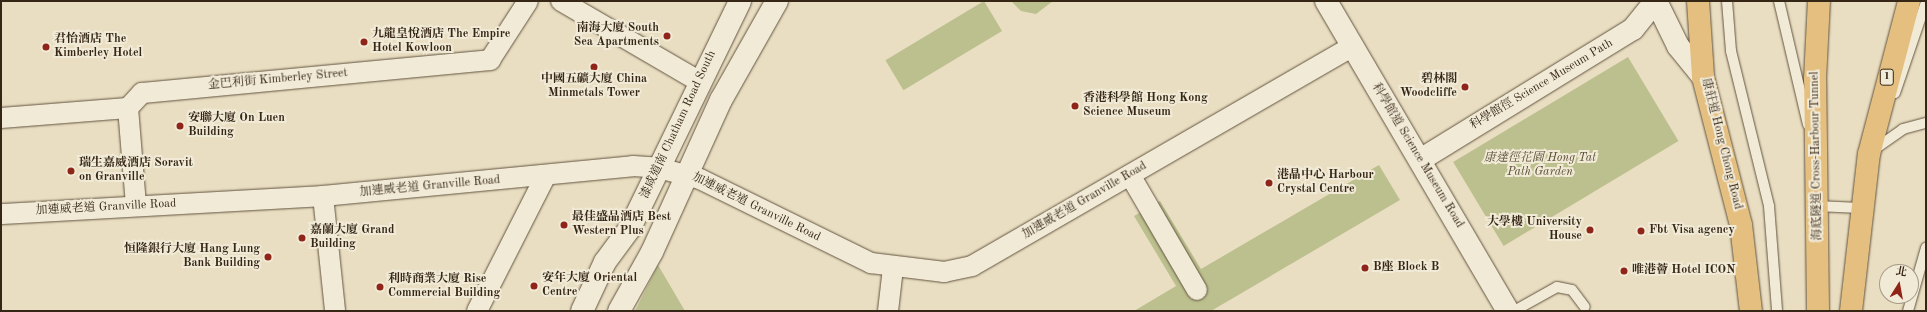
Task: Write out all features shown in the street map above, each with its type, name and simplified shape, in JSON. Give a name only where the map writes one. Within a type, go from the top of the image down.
[{"type":"main road","name":"漆咸道南 Chatham Road South","points":[[582,311],[605,262],[630,228],[740,1]]},
{"type":"main road","points":[[619,311],[688,175],[721,100],[777,1]]},
{"type":"main road","name":"科學館道 Science Museum Road","points":[[1326,1],[1508,311]]},
{"type":"main road","points":[[1656,1],[1678,46],[1703,77]]},
{"type":"main road","name":"科學館徑 Science Museum Path","points":[[1420,160],[1633,29],[1656,1]]},
{"type":"main road","name":"康莊道 Hong Chong Road","points":[[1698,1],[1703,77],[1741,225],[1751,311]]},
{"type":"main road","name":"海底隧道 Cross-Harbour Tunnel","points":[[1818,311],[1816,206],[1819,1]]},
{"type":"main road","name":"1","points":[[1851,311],[1860,208],[1869,154],[1909,1]]},
{"type":"street","name":"金巴利街 Kimberley Street","points":[[128,108],[142,93],[490,60],[528,1]]},
{"type":"street","points":[[561,1],[700,82]]},
{"type":"street","name":"加連威老道 Granville Road","points":[[1,214],[322,196],[545,177],[633,166],[659,168],[688,175],[850,254],[893,268],[932,273],[972,266],[1353,46]]},
{"type":"street","points":[[1,118],[128,108],[136,206]]},
{"type":"street","points":[[1130,176],[1197,290]]},
{"type":"street","points":[[477,311],[545,177]]},
{"type":"street","points":[[322,196],[335,311]]},
{"type":"street","points":[[888,311],[893,268]]},
{"type":"lane","points":[[1727,1],[1732,51],[1769,206],[1777,311]]},
{"type":"lane","points":[[1779,1],[1794,76],[1817,156]]},
{"type":"lane","points":[[1869,154],[1910,54],[1926,2]]},
{"type":"lane","points":[[1869,154],[1903,129],[1926,123]]},
{"type":"lane","points":[[1816,206],[1860,208]]},
{"type":"lane","points":[[1908,311],[1926,248]]},
{"type":"lane","points":[[1514,311],[1557,288],[1572,290],[1585,307]]},
{"type":"green space","points":[[984,1],[1002,31],[903,90],[885,60]]},
{"type":"green space","points":[[1011,1],[1053,1],[1036,14],[1021,11]]},
{"type":"green space","name":"康達徑花園 Hong Tat Path Garden","points":[[1628,57],[1678,141],[1504,246],[1453,162]]},
{"type":"green space","points":[[1379,165],[1400,200],[1211,311],[1134,311],[1176,286],[1134,216],[1160,201],[1201,269]]},
{"type":"green space","points":[[658,265],[685,311],[635,311]]},
{"type":"place","name":"南海大廈 South Sea Apartments","points":[[667,36]]},
{"type":"place","name":"九龍皇悅酒店 The Empire Hotel Kowloon","points":[[364,42]]},
{"type":"place","name":"君怡酒店 The Kimberley Hotel","points":[[46,47]]},
{"type":"place","name":"中國五礦大廈 China Minmetals Tower","points":[[594,67]]},
{"type":"place","name":"碧林閣 Woodcliffe","points":[[1465,87]]},
{"type":"place","name":"香港科學館 Hong Kong Science Museum","points":[[1075,106]]},
{"type":"place","name":"安聯大廈 On Luen Building","points":[[180,126]]},
{"type":"place","name":"瑞生嘉威酒店 Soravit on Granville","points":[[71,171]]},
{"type":"place","name":"港晶中心 Harbour Crystal Centre","points":[[1269,183]]},
{"type":"place","name":"最佳盛品酒店 Best Western Plus","points":[[564,225]]},
{"type":"place","name":"大學樓 University House","points":[[1590,230]]},
{"type":"place","name":"Fbt Visa agency","points":[[1641,231]]},
{"type":"place","name":"嘉蘭大廈 Grand Building","points":[[302,238]]},
{"type":"place","name":"恒隆銀行大廈 Hang Lung Bank Building","points":[[268,257]]},
{"type":"place","name":"B座 Block B","points":[[1365,268]]},
{"type":"place","name":"唯港薈 Hotel ICON","points":[[1624,271]]},
{"type":"place","name":"安年大廈 Oriental Centre","points":[[534,286]]},
{"type":"place","name":"利時商業大廈 Rise Commercial Building","points":[[380,287]]}]
